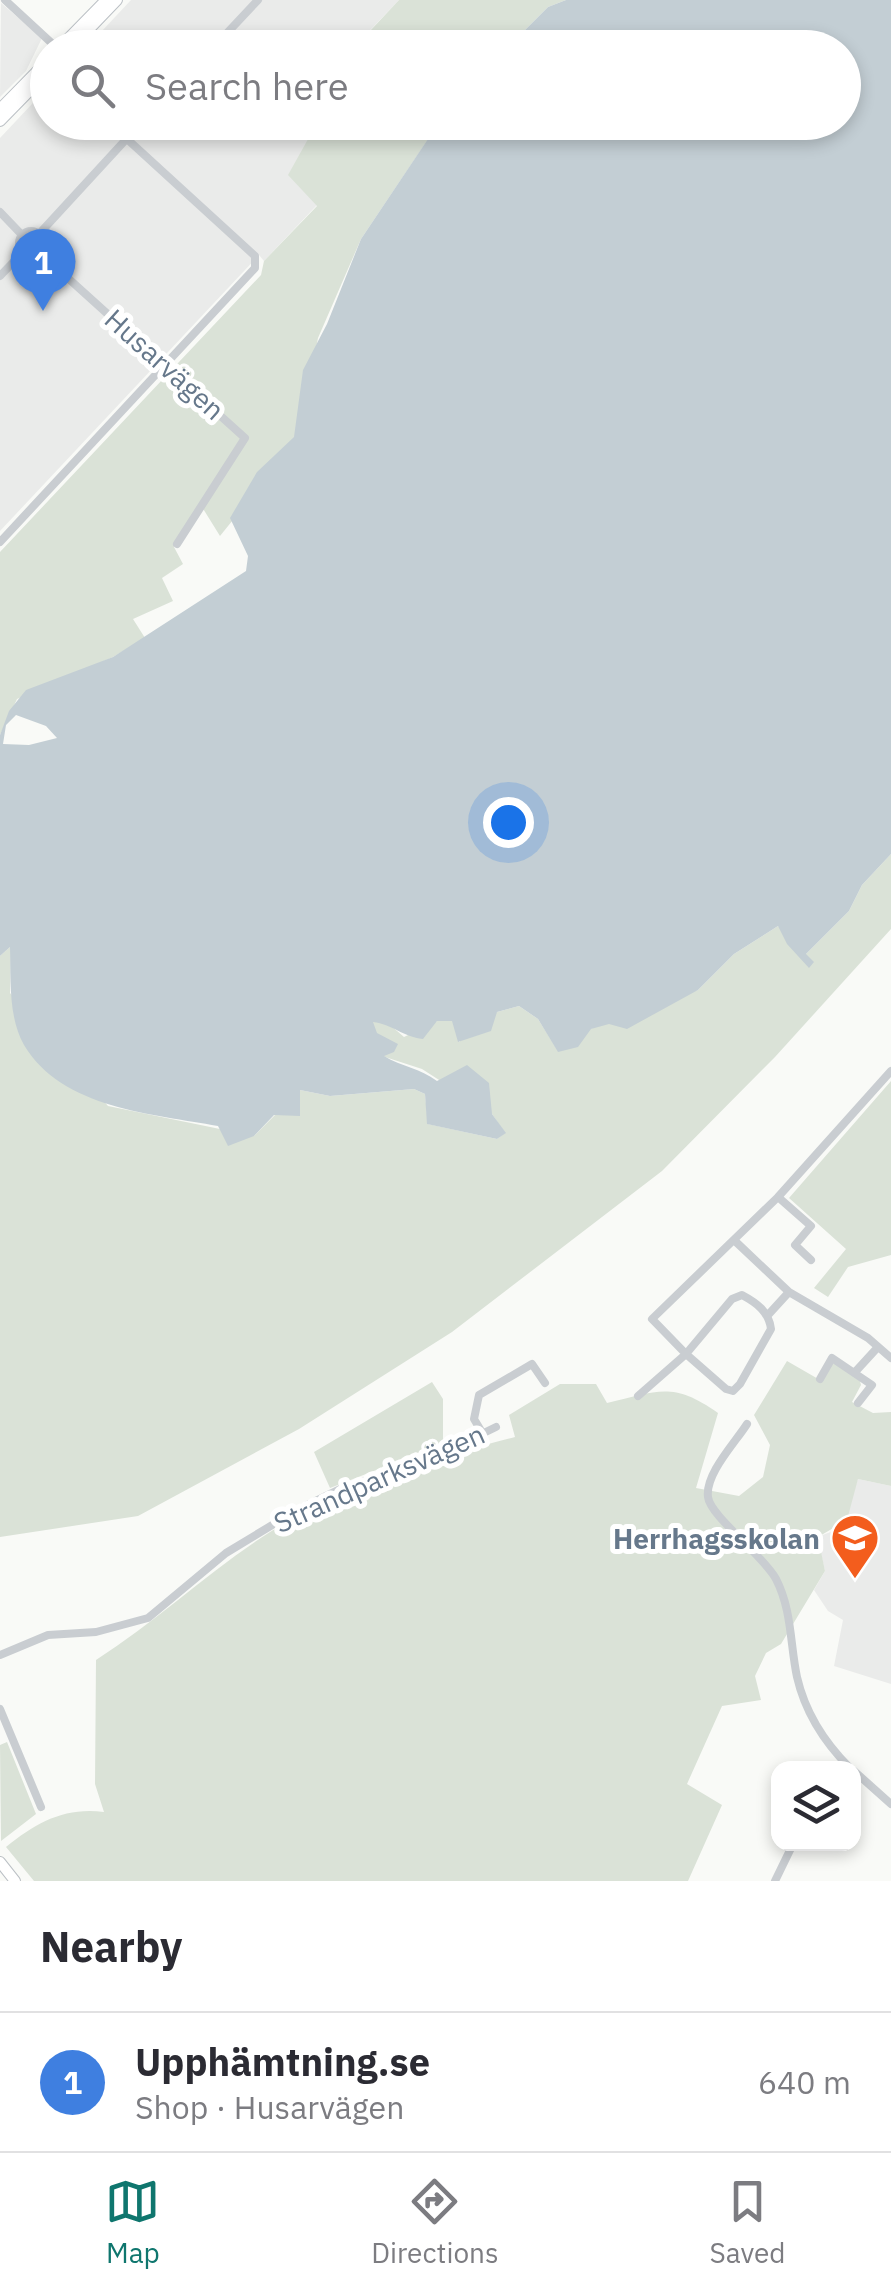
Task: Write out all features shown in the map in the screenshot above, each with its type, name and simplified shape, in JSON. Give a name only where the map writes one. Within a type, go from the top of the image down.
[{"type":"main road","points":[[72,30],[106,0]]},
{"type":"main road","points":[[88,30],[117,0]]},
{"type":"main road","points":[[0,109],[30,78]]},
{"type":"main road","points":[[0,121],[30,90]]},
{"type":"main road","points":[[0,1862],[15,1881]]},
{"type":"street","points":[[5,0],[37,30]]},
{"type":"street","points":[[230,30],[258,0]]},
{"type":"street","points":[[22,235],[38,234],[126,140]]},
{"type":"street","points":[[0,542],[250,276],[255,256],[128,140]]},
{"type":"street","points":[[0,212],[22,235],[23,252]]},
{"type":"street","points":[[0,276],[23,252],[39,252],[42,245],[38,234]]},
{"type":"street","name":"Husarvägen","points":[[39,252],[245,438],[178,544]]},
{"type":"street","points":[[638,1396],[686,1354],[737,1297],[750,1300],[768,1315],[771,1328],[733,1391],[686,1354],[652,1320],[778,1197],[891,1071]]},
{"type":"street","points":[[778,1197],[812,1226],[795,1245],[812,1260]]},
{"type":"street","points":[[735,1241],[789,1292],[891,1358]]},
{"type":"street","points":[[768,1315],[789,1292]]},
{"type":"street","points":[[856,1371],[878,1347]]},
{"type":"street","points":[[820,1379],[832,1358],[856,1371],[872,1385],[858,1403]]},
{"type":"street","points":[[483,1434],[474,1419],[478,1395],[532,1364],[544,1383]]},
{"type":"street","points":[[747,1424],[710,1482],[711,1507],[750,1544],[776,1580],[790,1620],[802,1692],[814,1723],[843,1761]]},
{"type":"street","name":"Strandparksvägen","points":[[0,1655],[48,1635],[92,1633],[148,1618],[226,1552],[296,1510],[342,1488],[424,1462],[496,1427]]},
{"type":"street","points":[[0,1709],[5,1739],[41,1807]]},
{"type":"street","points":[[861,1779],[891,1804]]},
{"type":"street","points":[[775,1881],[790,1851]]},
{"type":"shaded area","points":[[131,0],[399,0],[370,30],[103,30]]},
{"type":"shaded area","points":[[399,0],[566,0],[548,7],[525,30],[371,30]]},
{"type":"shaded area","points":[[566,0],[891,0],[891,854],[862,885],[849,911],[806,954],[814,962],[809,968],[787,944],[778,926],[734,954],[698,990],[627,1029],[609,1024],[591,1029],[578,1047],[558,1052],[538,1019],[519,1006],[497,1012],[491,1031],[458,1042],[452,1021],[437,1021],[423,1039],[373,1022],[377,1033],[398,1044],[394,1052],[384,1056],[391,1060],[437,1081],[467,1065],[489,1083],[492,1114],[506,1133],[497,1139],[427,1124],[425,1094],[414,1089],[330,1096],[300,1090],[300,1116],[274,1115],[254,1136],[228,1146],[218,1126],[139,1112],[85,1096],[61,1083],[24,1045],[13,1010],[10,947],[0,956],[0,735],[9,711],[26,690],[113,657],[246,571],[248,556],[230,518],[257,472],[294,437],[303,370],[327,324],[361,239],[427,140],[861,140],[861,30],[525,30],[548,7]],"holes":[[[16,715],[46,726],[57,738],[29,745],[3,744],[6,725]]]},
{"type":"shaded area","points":[[1,3],[33,30],[26,71],[0,97]]},
{"type":"shaded area","points":[[30,106],[30,140],[308,140],[317,205],[264,261],[259,255],[0,531],[0,138]]},
{"type":"shaded area","points":[[308,140],[428,140],[361,239],[318,338],[299,438],[220,536],[202,507],[174,547],[183,564],[162,578],[173,601],[133,619],[145,638],[113,657],[17,699],[0,735],[0,552],[261,275],[264,261],[317,206],[288,175]]},
{"type":"shaded area","points":[[891,854],[891,929],[775,1057],[662,1171],[452,1332],[299,1429],[138,1516],[0,1537],[0,956],[11,946],[10,993],[108,1106],[254,1136],[300,1090],[330,1096],[414,1089],[425,1094],[428,1124],[497,1139],[505,1133],[492,1114],[422,1069],[382,1056],[372,1021],[389,1024],[404,1037],[437,1021],[453,1021],[459,1042],[497,1012],[519,1006],[538,1019],[558,1051],[590,1029],[698,990],[734,954],[778,926],[806,954],[849,911],[862,885]]},
{"type":"shaded area","points":[[891,1081],[891,1255],[848,1267],[828,1297],[814,1288],[846,1249],[789,1198]]},
{"type":"shaded area","points":[[787,1361],[820,1380],[829,1364],[837,1363],[859,1377],[861,1385],[852,1402],[873,1413],[891,1412],[891,1486],[858,1479],[847,1520],[818,1537],[825,1571],[781,1644],[766,1653],[755,1676],[761,1700],[722,1706],[687,1784],[722,1805],[688,1881],[34,1881],[6,1847],[52,1818],[77,1812],[104,1812],[95,1784],[96,1660],[270,1532],[327,1501],[389,1476],[515,1437],[509,1415],[560,1384],[596,1384],[607,1403],[665,1391],[677,1393],[718,1413],[696,1488],[739,1496],[763,1477],[770,1445],[754,1415]]},
{"type":"shaded area","points":[[432,1382],[443,1399],[443,1444],[330,1488],[314,1452]]},
{"type":"shaded area","name":"Herrhagsskolan","points":[[858,1479],[891,1486],[891,1684],[834,1666],[843,1620],[828,1611],[814,1590],[825,1571],[817,1537],[839,1529]]},
{"type":"shaded area","points":[[7,1742],[36,1814],[1,1841],[0,1745]]},
{"type":"place","name":"Upphämtning.se","points":[[43,311]]},
{"type":"place","name":"Herrhagsskolan","points":[[855,1580]]}]
